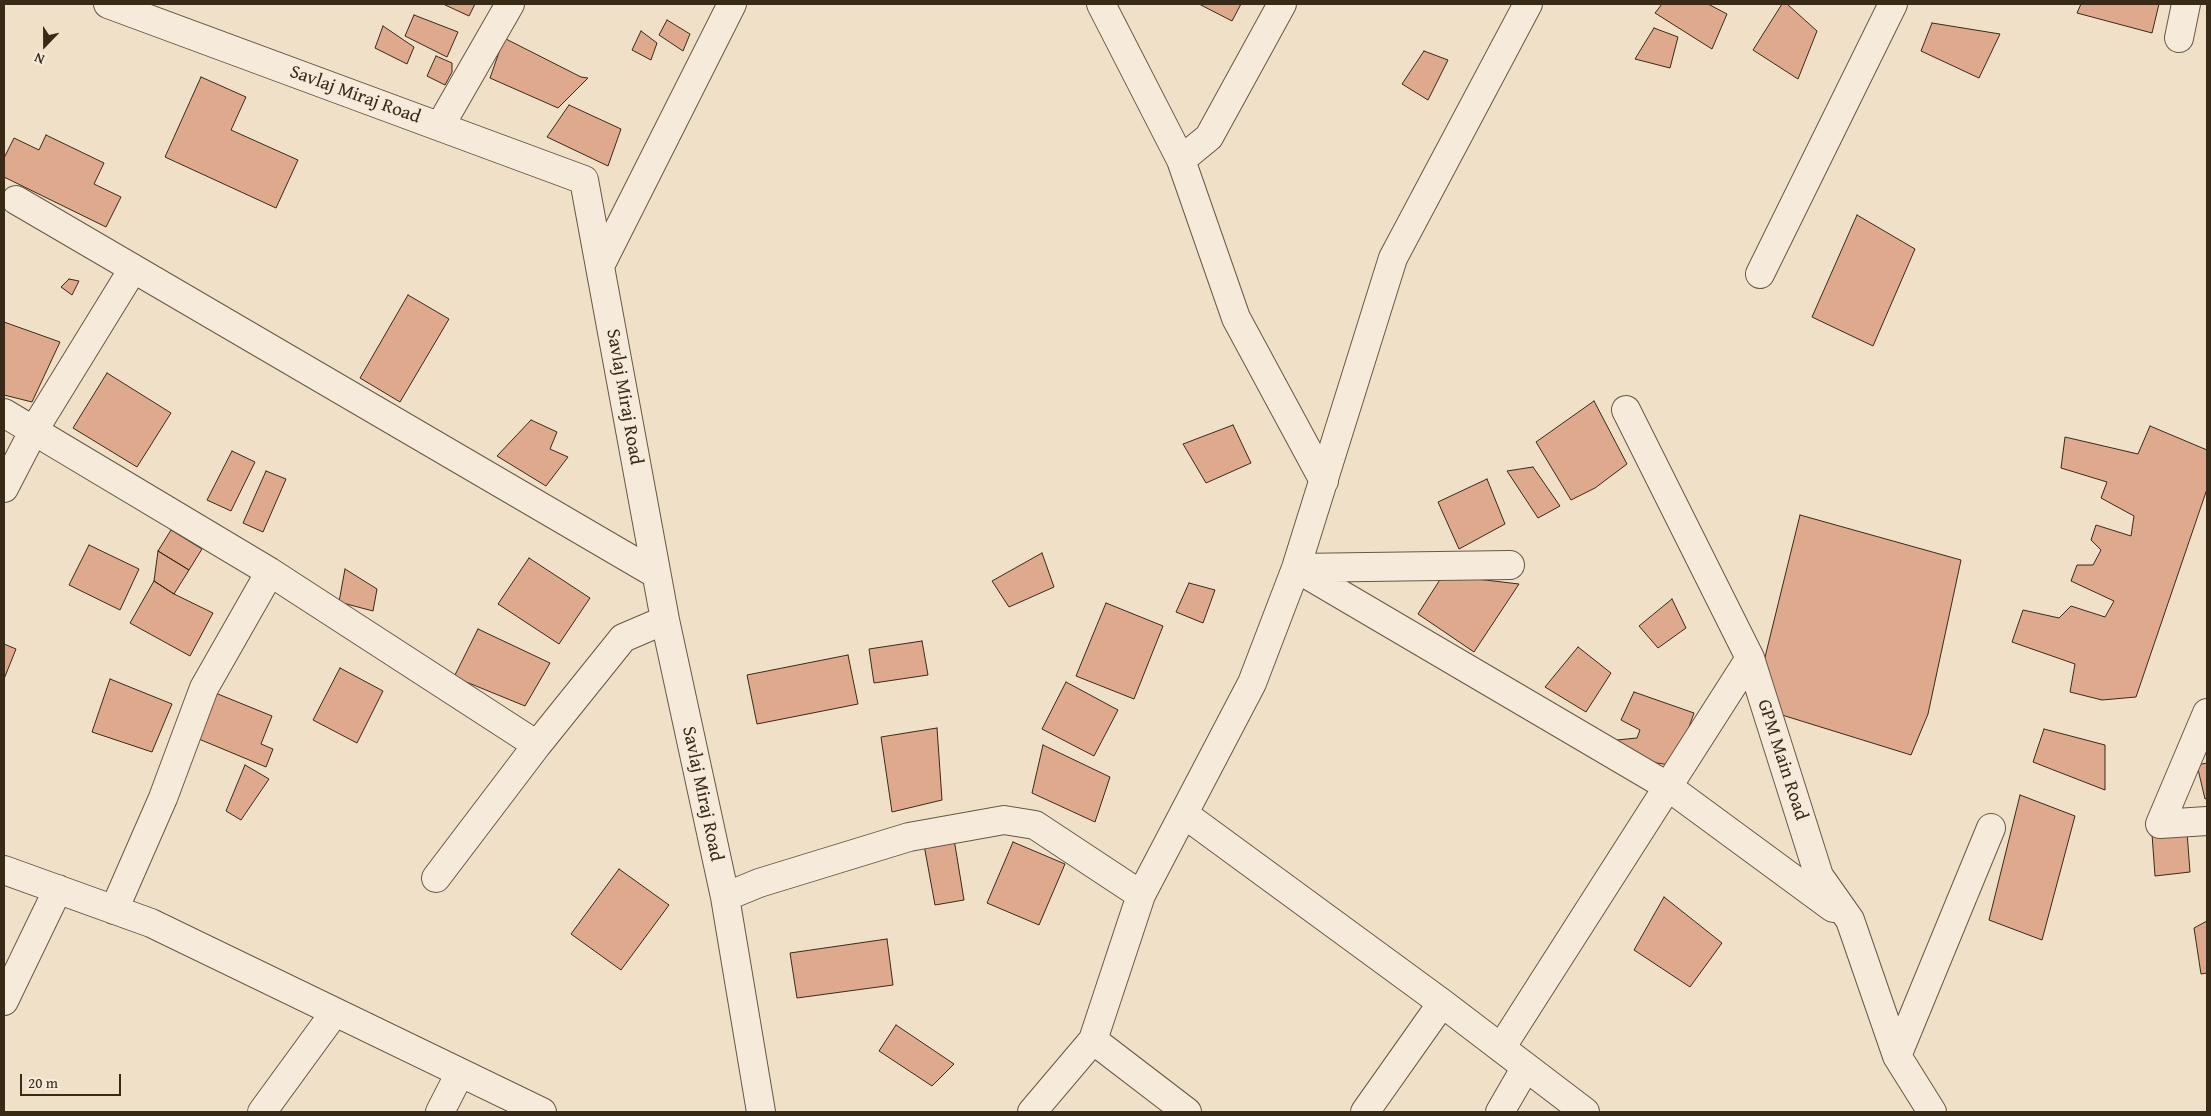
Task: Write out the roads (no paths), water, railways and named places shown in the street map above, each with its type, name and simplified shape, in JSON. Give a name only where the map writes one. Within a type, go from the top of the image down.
[{"type":"street","name":"Savlaj Miraj Road","points":[[108,4],[584,180],[665,620],[725,898],[761,1112]]},
{"type":"street","points":[[440,126],[510,4]]},
{"type":"street","points":[[600,266],[732,4]]},
{"type":"street","points":[[1101,4],[1181,160],[1236,318],[1324,481]]},
{"type":"street","points":[[1181,160],[1209,137],[1282,4]]},
{"type":"street","points":[[1032,1112],[1093,1040],[1141,895],[1252,683],[1296,568],[1393,258],[1528,4]]},
{"type":"street","points":[[1760,274],[1894,4]]},
{"type":"street","points":[[2179,38],[2186,4]]},
{"type":"street","points":[[16,200],[656,574]]},
{"type":"street","points":[[4,488],[34,430],[133,269]]},
{"type":"street","name":"GPM Main Road","points":[[1626,410],[1750,658],[1819,876],[1850,920],[1897,1056],[1932,1112]]},
{"type":"street","points":[[4,414],[34,430],[270,572],[536,745]]},
{"type":"street","points":[[1296,568],[1510,565]]},
{"type":"street","points":[[1296,568],[1667,786],[1850,920]]},
{"type":"street","points":[[114,910],[163,798],[204,688],[270,572]]},
{"type":"street","points":[[436,878],[536,745],[624,638],[665,620]]},
{"type":"street","points":[[1502,1048],[1750,658]]},
{"type":"street","points":[[2207,713],[2160,824],[2207,821]]},
{"type":"street","points":[[1184,814],[1442,1003],[1585,1112]]},
{"type":"street","points":[[725,898],[758,883],[909,837],[1004,820],[1035,825],[1141,895]]},
{"type":"street","points":[[1897,1056],[1991,828]]},
{"type":"street","points":[[4,870],[152,923],[542,1112]]},
{"type":"street","points":[[4,1001],[58,889]]},
{"type":"street","points":[[1365,1112],[1442,1003]]},
{"type":"street","points":[[262,1112],[335,1012]]},
{"type":"street","points":[[1093,1040],[1187,1112]]},
{"type":"street","points":[[1500,1112],[1526,1066]]},
{"type":"street","points":[[440,1112],[460,1073]]}]
